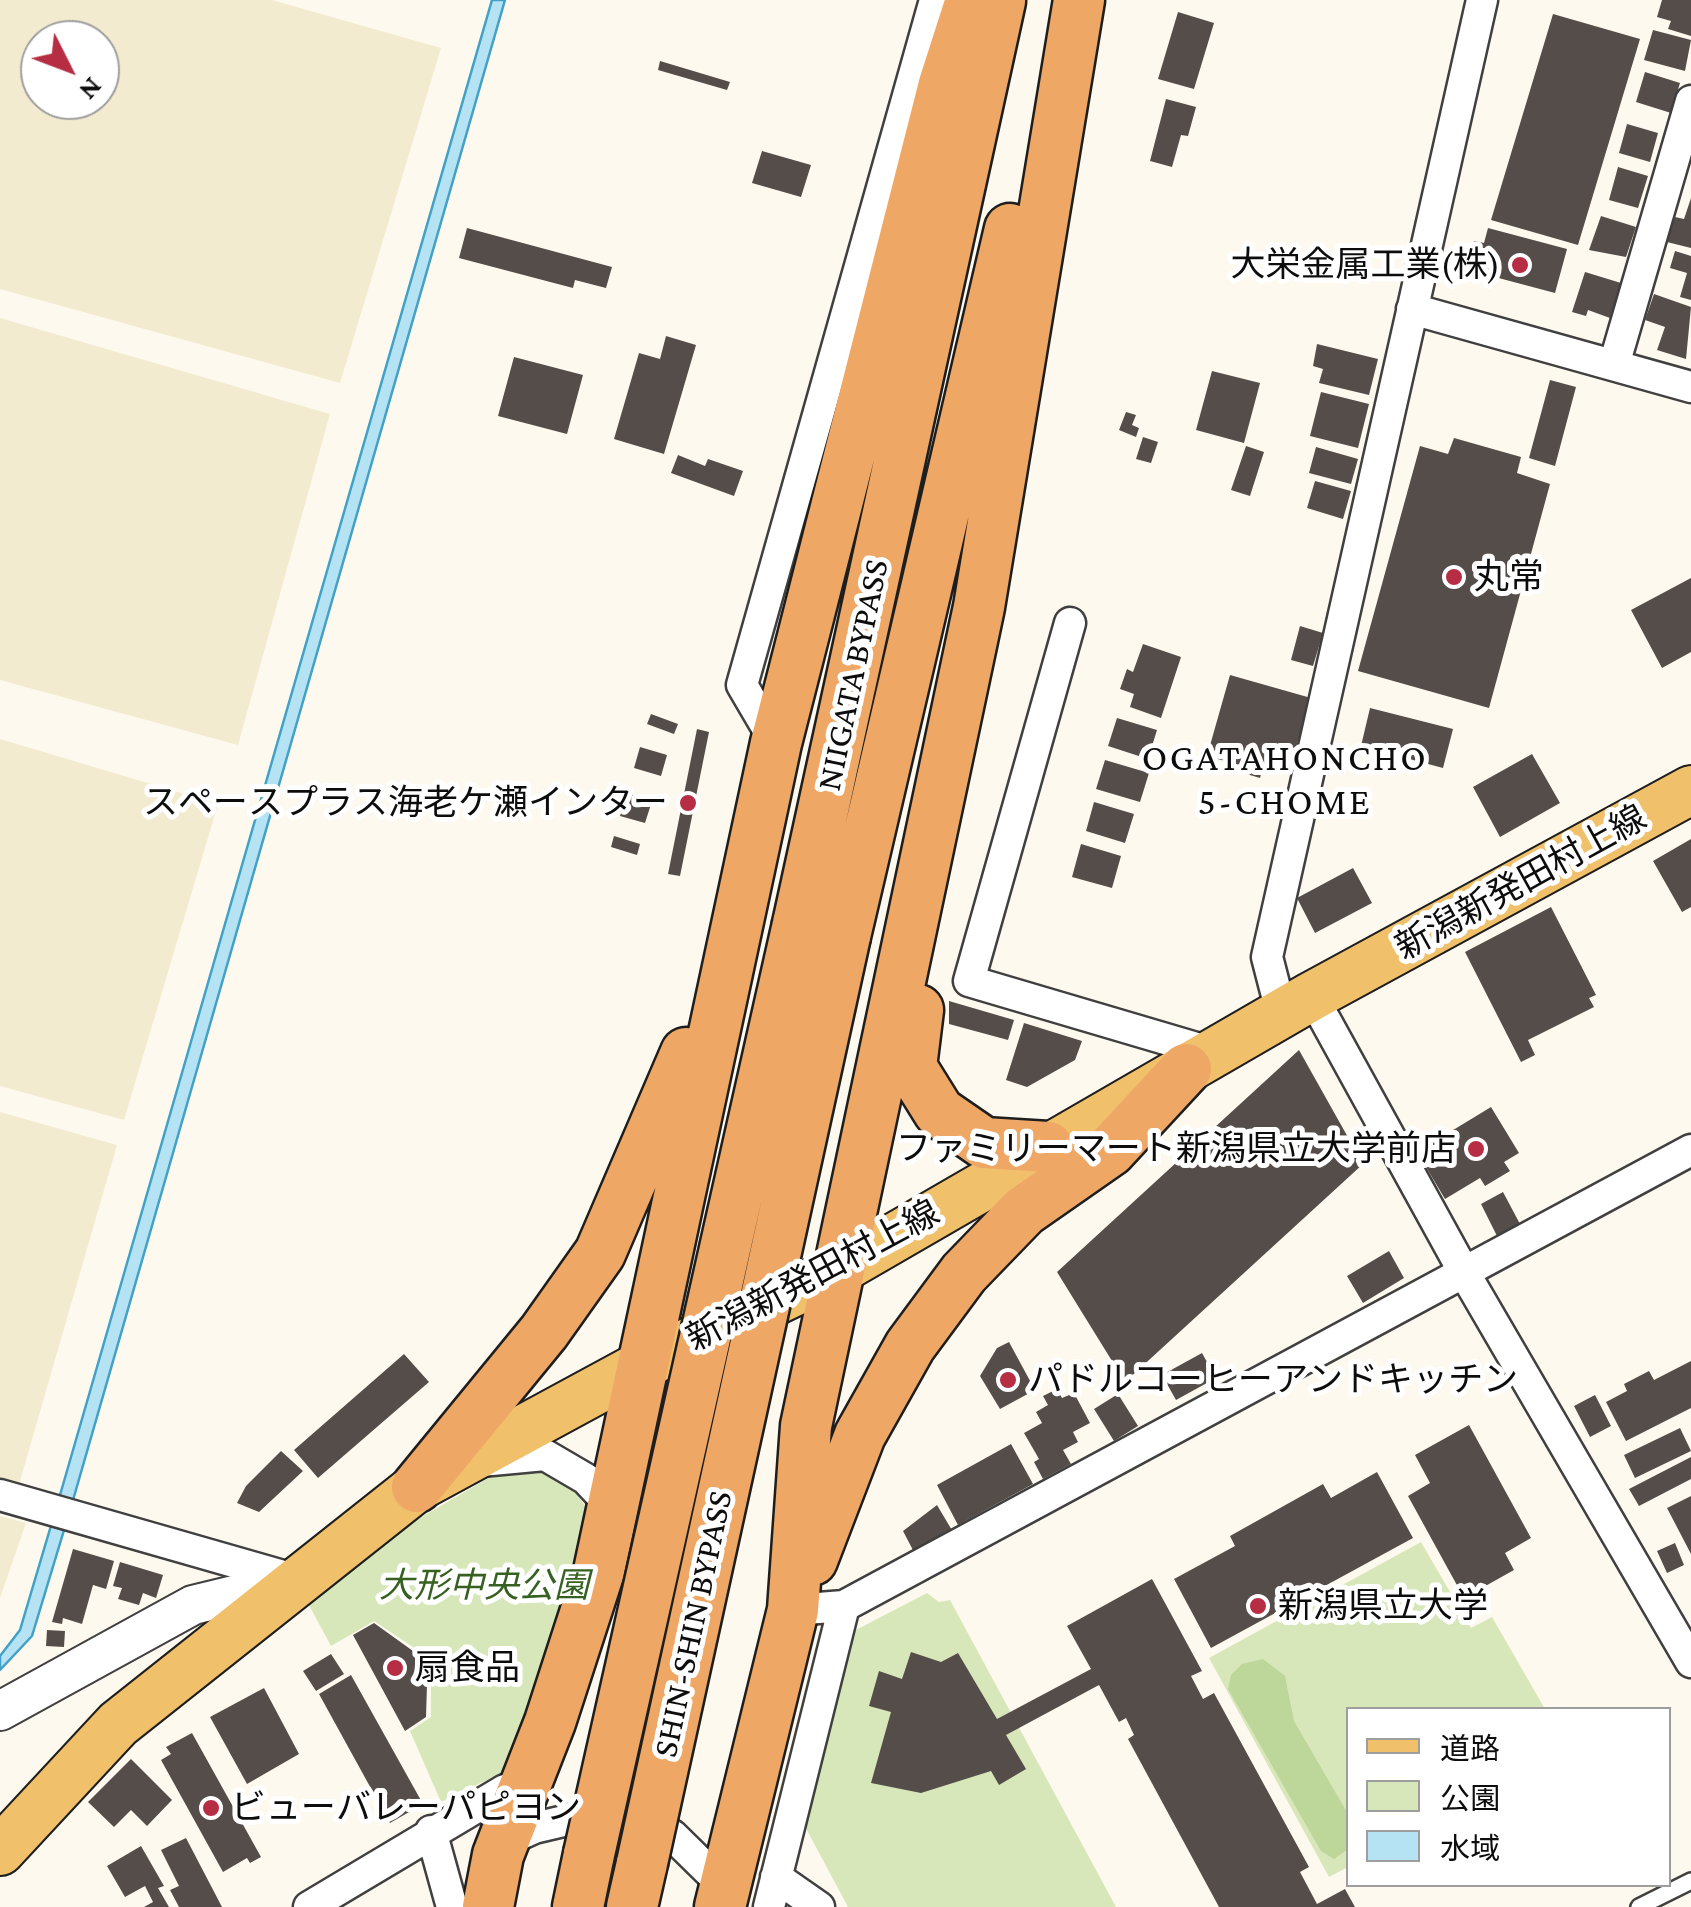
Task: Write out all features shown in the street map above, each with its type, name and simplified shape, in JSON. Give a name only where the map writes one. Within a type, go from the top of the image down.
[{"type":"highway","points":[[488,1907],[511,1822],[575,1646],[613,1508],[731,939],[776,743],[944,84],[971,0]]},
{"type":"highway","name":"NIIGATA BYPASS","points":[[754,1342],[822,930],[1000,0]]},
{"type":"highway","name":"NIIGATA BYPASS","points":[[701,1349],[822,930],[1064,0]]},
{"type":"highway","points":[[1048,1147],[984,1142],[939,1112],[911,1067],[964,684],[1079,0]]},
{"type":"highway","points":[[738,1900],[793,1610],[806,1426],[835,1272],[913,936],[964,684]]},
{"type":"highway","points":[[417,1487],[544,1332],[600,1253],[731,939]]},
{"type":"highway","points":[[793,1610],[860,1435],[910,1346],[964,1273],[1024,1210],[1110,1151],[1200,1061]]},
{"type":"highway","name":"SHIN-SHIN BYPASS","points":[[637,1885],[754,1342]]},
{"type":"highway","name":"SHIN-SHIN BYPASS","points":[[578,1907],[701,1349]]},
{"type":"main road","name":"新潟新発田村上線","points":[[0,1851],[118,1724],[417,1487],[646,1363],[835,1272],[1297,1006],[1691,790]]},
{"type":"street","points":[[776,743],[742,685],[934,0]]},
{"type":"street","points":[[1482,0],[1267,957],[1464,1274],[1691,1662]]},
{"type":"street","points":[[1614,365],[1691,101]]},
{"type":"street","points":[[1412,309],[1691,387]]},
{"type":"street","points":[[1070,623],[969,981],[1200,1061]]},
{"type":"street","points":[[793,1610],[844,1606],[1691,1150]]},
{"type":"street","points":[[464,1462],[545,1456],[586,1478],[613,1508]]},
{"type":"street","points":[[0,1494],[296,1580]]},
{"type":"street","points":[[0,1712],[194,1605],[296,1580]]},
{"type":"street","points":[[309,1907],[432,1830],[505,1790],[511,1822],[534,1828],[568,1820],[672,1834],[738,1900],[776,1877],[844,1606]]},
{"type":"street","points":[[432,1830],[452,1907]]},
{"type":"street","points":[[776,1877],[818,1907]]},
{"type":"lane","points":[[1639,1907],[1691,1881]]},
{"type":"shaded area","points":[[0,0],[272,0],[441,48],[340,383],[0,289]]},
{"type":"shaded area","points":[[0,318],[330,414],[238,745],[0,680]]},
{"type":"shaded area","points":[[0,739],[218,804],[124,1120],[0,1086]]},
{"type":"shaded area","points":[[0,1112],[117,1145],[18,1488],[0,1482]]},
{"type":"shaded area","points":[[0,1516],[26,1523],[0,1598]]},
{"type":"green space","name":"大形中央公園","points":[[525,1471],[547,1473],[571,1487],[585,1506],[589,1536],[516,1766],[441,1802],[410,1731],[431,1717],[431,1681],[416,1649],[374,1621],[331,1646],[303,1594],[363,1551],[492,1476]]},
{"type":"green space","points":[[1421,1542],[1471,1628],[1492,1617],[1544,1707],[1346,1707],[1346,1868],[1329,1877],[1209,1658]]},
{"type":"green space","points":[[927,1593],[939,1602],[950,1600],[1116,1907],[848,1907],[802,1821],[850,1633]]},
{"type":"green space","points":[[1263,1659],[1285,1676],[1294,1721],[1346,1811],[1346,1850],[1334,1859],[1321,1851],[1228,1689],[1231,1675],[1242,1664]]},
{"type":"water","points":[[492,0],[505,0],[71,1507],[32,1636],[0,1670],[0,1656],[20,1630],[58,1502]]},
{"type":"building","points":[[1662,0],[1691,0],[1691,36],[1668,29],[1671,21],[1657,17]]},
{"type":"building","points":[[1178,12],[1214,23],[1194,89],[1158,79]]},
{"type":"building","points":[[1553,14],[1640,39],[1578,245],[1491,220]]},
{"type":"building","points":[[1653,30],[1691,40],[1685,71],[1644,60]]},
{"type":"building","points":[[660,61],[730,82],[727,90],[658,70]]},
{"type":"building","points":[[1645,72],[1680,83],[1671,113],[1636,102]]},
{"type":"building","points":[[1166,99],[1196,107],[1188,136],[1181,135],[1172,167],[1150,161]]},
{"type":"building","points":[[1627,124],[1658,133],[1650,162],[1619,153]]},
{"type":"building","points":[[762,151],[811,165],[801,197],[752,183]]},
{"type":"building","points":[[1618,167],[1648,176],[1638,208],[1609,200]]},
{"type":"building","points":[[1691,198],[1691,248],[1667,242],[1675,217],[1684,219]]},
{"type":"building","points":[[1601,216],[1636,227],[1626,257],[1589,250]]},
{"type":"building","points":[[467,228],[612,267],[606,288],[575,280],[573,288],[459,258]]},
{"type":"building","name":"大栄金属工業(株)","points":[[1488,228],[1567,249],[1555,293],[1476,272],[1480,258],[1469,255],[1474,241],[1484,243]]},
{"type":"building","points":[[1675,251],[1691,256],[1691,300],[1680,297],[1687,273],[1670,268]]},
{"type":"building","points":[[1585,272],[1621,283],[1610,318],[1588,310],[1586,316],[1572,312]]},
{"type":"building","points":[[1654,294],[1691,307],[1686,359],[1657,350],[1665,327],[1645,320]]},
{"type":"building","points":[[666,336],[696,345],[664,454],[614,439],[639,353],[660,359]]},
{"type":"building","points":[[1317,344],[1378,359],[1369,395],[1319,383],[1323,369],[1313,366]]},
{"type":"building","points":[[514,357],[583,375],[567,434],[498,416]]},
{"type":"building","points":[[1212,371],[1260,383],[1244,443],[1196,430]]},
{"type":"building","points":[[1550,380],[1576,387],[1555,466],[1529,458]]},
{"type":"building","points":[[1321,392],[1369,404],[1358,448],[1310,436]]},
{"type":"building","points":[[1126,412],[1136,415],[1132,425],[1139,428],[1136,437],[1119,430]]},
{"type":"building","points":[[1143,437],[1158,442],[1151,463],[1136,459]]},
{"type":"building","name":"丸常","points":[[1454,438],[1521,457],[1517,473],[1550,484],[1489,708],[1358,671],[1420,446],[1448,454]]},
{"type":"building","points":[[1246,446],[1264,452],[1250,496],[1231,490]]},
{"type":"building","points":[[1316,447],[1358,459],[1351,484],[1309,473]]},
{"type":"building","points":[[678,455],[705,466],[708,459],[743,471],[734,496],[671,473]]},
{"type":"building","points":[[1315,481],[1351,491],[1343,519],[1307,508]]},
{"type":"building","points":[[1691,578],[1691,652],[1662,668],[1631,610]]},
{"type":"building","points":[[1300,626],[1323,633],[1313,666],[1291,660]]},
{"type":"building","points":[[1143,644],[1181,657],[1161,718],[1130,707],[1134,694],[1120,689],[1127,669],[1133,672]]},
{"type":"building","points":[[1230,675],[1311,698],[1288,774],[1263,767],[1260,778],[1223,767],[1225,761],[1207,756]]},
{"type":"building","points":[[1370,708],[1453,729],[1443,768],[1361,746]]},
{"type":"building","points":[[651,714],[678,724],[674,734],[647,724]]},
{"type":"building","points":[[1117,718],[1157,730],[1148,759],[1108,746]]},
{"type":"building","name":"スペースプラス海老ケ瀬インター","points":[[697,729],[709,732],[680,876],[668,874]]},
{"type":"building","points":[[640,747],[667,755],[661,776],[634,768]]},
{"type":"building","points":[[1532,754],[1560,803],[1500,837],[1473,787]]},
{"type":"building","points":[[1105,760],[1149,773],[1140,802],[1096,789]]},
{"type":"building","points":[[627,793],[652,801],[645,823],[620,816]]},
{"type":"building","points":[[1094,802],[1134,814],[1125,843],[1086,831]]},
{"type":"building","points":[[614,836],[640,844],[637,855],[611,847]]},
{"type":"building","points":[[1691,839],[1691,907],[1682,912],[1653,861]]},
{"type":"building","points":[[1081,844],[1121,856],[1112,888],[1072,877]]},
{"type":"building","points":[[1353,868],[1372,903],[1315,933],[1297,898]]},
{"type":"building","points":[[1551,907],[1596,995],[1589,998],[1594,1007],[1528,1040],[1535,1055],[1521,1062],[1465,952]]},
{"type":"building","points":[[949,1001],[1014,1020],[1008,1040],[949,1024]]},
{"type":"building","points":[[1024,1023],[1082,1041],[1075,1060],[1027,1087],[1006,1080]]},
{"type":"building","points":[[1299,1050],[1363,1164],[1125,1382],[1057,1272]]},
{"type":"building","points":[[1491,1107],[1519,1153],[1504,1162],[1510,1171],[1485,1186],[1480,1178],[1445,1199],[1417,1152]]},
{"type":"building","points":[[1503,1192],[1520,1224],[1497,1236],[1481,1204]]},
{"type":"building","points":[[1389,1251],[1404,1278],[1363,1303],[1347,1276]]},
{"type":"building","points":[[1009,1342],[1035,1390],[1000,1409],[980,1376],[997,1348]]},
{"type":"building","points":[[1202,1353],[1216,1378],[1176,1400],[1162,1375]]},
{"type":"building","points":[[404,1354],[429,1382],[318,1478],[294,1450]]},
{"type":"building","points":[[1691,1361],[1691,1408],[1626,1441],[1606,1402],[1627,1391],[1624,1384],[1649,1371],[1654,1380]]},
{"type":"building","points":[[1057,1389],[1062,1398],[1074,1393],[1090,1423],[1073,1432],[1078,1442],[1063,1450],[1071,1464],[1043,1479],[1034,1462],[1039,1459],[1024,1433],[1042,1423],[1036,1412],[1048,1405],[1043,1396]]},
{"type":"building","points":[[1118,1394],[1138,1426],[1114,1441],[1094,1409]]},
{"type":"building","points":[[1595,1395],[1611,1426],[1590,1437],[1574,1406]]},
{"type":"building","points":[[1469,1425],[1531,1538],[1505,1553],[1514,1570],[1464,1598],[1408,1496],[1430,1483],[1415,1455]]},
{"type":"building","points":[[1680,1428],[1691,1451],[1635,1478],[1624,1455]]},
{"type":"building","points":[[1011,1444],[1033,1484],[958,1525],[937,1485]]},
{"type":"building","points":[[281,1451],[303,1471],[259,1512],[237,1503],[246,1486]]},
{"type":"building","points":[[1691,1457],[1691,1479],[1639,1506],[1629,1489]]},
{"type":"building","points":[[1377,1472],[1413,1538],[1211,1648],[1174,1579],[1235,1546],[1230,1536],[1323,1484],[1331,1498]]},
{"type":"building","points":[[1691,1496],[1691,1554],[1667,1508]]},
{"type":"building","points":[[937,1505],[953,1532],[915,1554],[903,1531]]},
{"type":"building","points":[[1675,1543],[1684,1565],[1667,1573],[1657,1551]]},
{"type":"building","points":[[73,1549],[114,1561],[106,1589],[93,1585],[82,1624],[63,1618],[62,1624],[52,1622]]},
{"type":"building","points":[[120,1562],[163,1575],[156,1598],[143,1593],[139,1605],[118,1599],[122,1588],[113,1586]]},
{"type":"building","points":[[1152,1579],[1202,1671],[1191,1676],[1203,1699],[1214,1693],[1309,1867],[1300,1872],[1317,1904],[1345,1889],[1355,1907],[1219,1907],[1128,1739],[1134,1735],[1126,1718],[1119,1722],[1099,1685],[1006,1735],[1026,1769],[999,1785],[991,1771],[921,1793],[871,1783],[891,1712],[869,1706],[879,1671],[902,1679],[911,1652],[941,1662],[958,1653],[997,1719],[1091,1669],[1067,1626]]},
{"type":"building","name":"扇食品","points":[[374,1623],[413,1651],[427,1684],[426,1717],[405,1731],[353,1635]]},
{"type":"building","points":[[47,1630],[65,1631],[64,1647],[46,1646]]},
{"type":"building","points":[[331,1654],[344,1674],[316,1691],[303,1671]]},
{"type":"building","points":[[351,1675],[423,1804],[390,1823],[319,1694]]},
{"type":"building","points":[[264,1688],[299,1754],[247,1784],[210,1717]]},
{"type":"building","name":"ビューバレーパピヨン","points":[[192,1733],[261,1857],[250,1863],[247,1858],[223,1872],[161,1760],[171,1754],[166,1747]]},
{"type":"building","points":[[131,1759],[172,1800],[147,1826],[131,1810],[114,1827],[88,1802]]},
{"type":"building","points":[[186,1838],[222,1907],[179,1907],[170,1890],[179,1886],[161,1850]]},
{"type":"building","points":[[141,1846],[164,1886],[158,1888],[169,1907],[144,1907],[153,1902],[145,1886],[125,1897],[107,1866]]},
{"type":"place","name":"大栄金属工業(株)","points":[[1520,265]]},
{"type":"place","name":"丸常","points":[[1454,577]]},
{"type":"place","name":"スペースプラス海老ケ瀬インター","points":[[688,803]]},
{"type":"place","name":"ファミリーマート新潟県立大学前店","points":[[1476,1149]]},
{"type":"place","name":"パドルコーヒーアンドキッチン","points":[[1008,1380]]},
{"type":"place","name":"新潟県立大学","points":[[1258,1606]]},
{"type":"place","name":"扇食品","points":[[395,1668]]},
{"type":"place","name":"ビューバレーパピヨン","points":[[211,1808]]},
{"type":"district","name":"OGATAHONCHO 5-CHOME","points":[[1285,780]]}]
